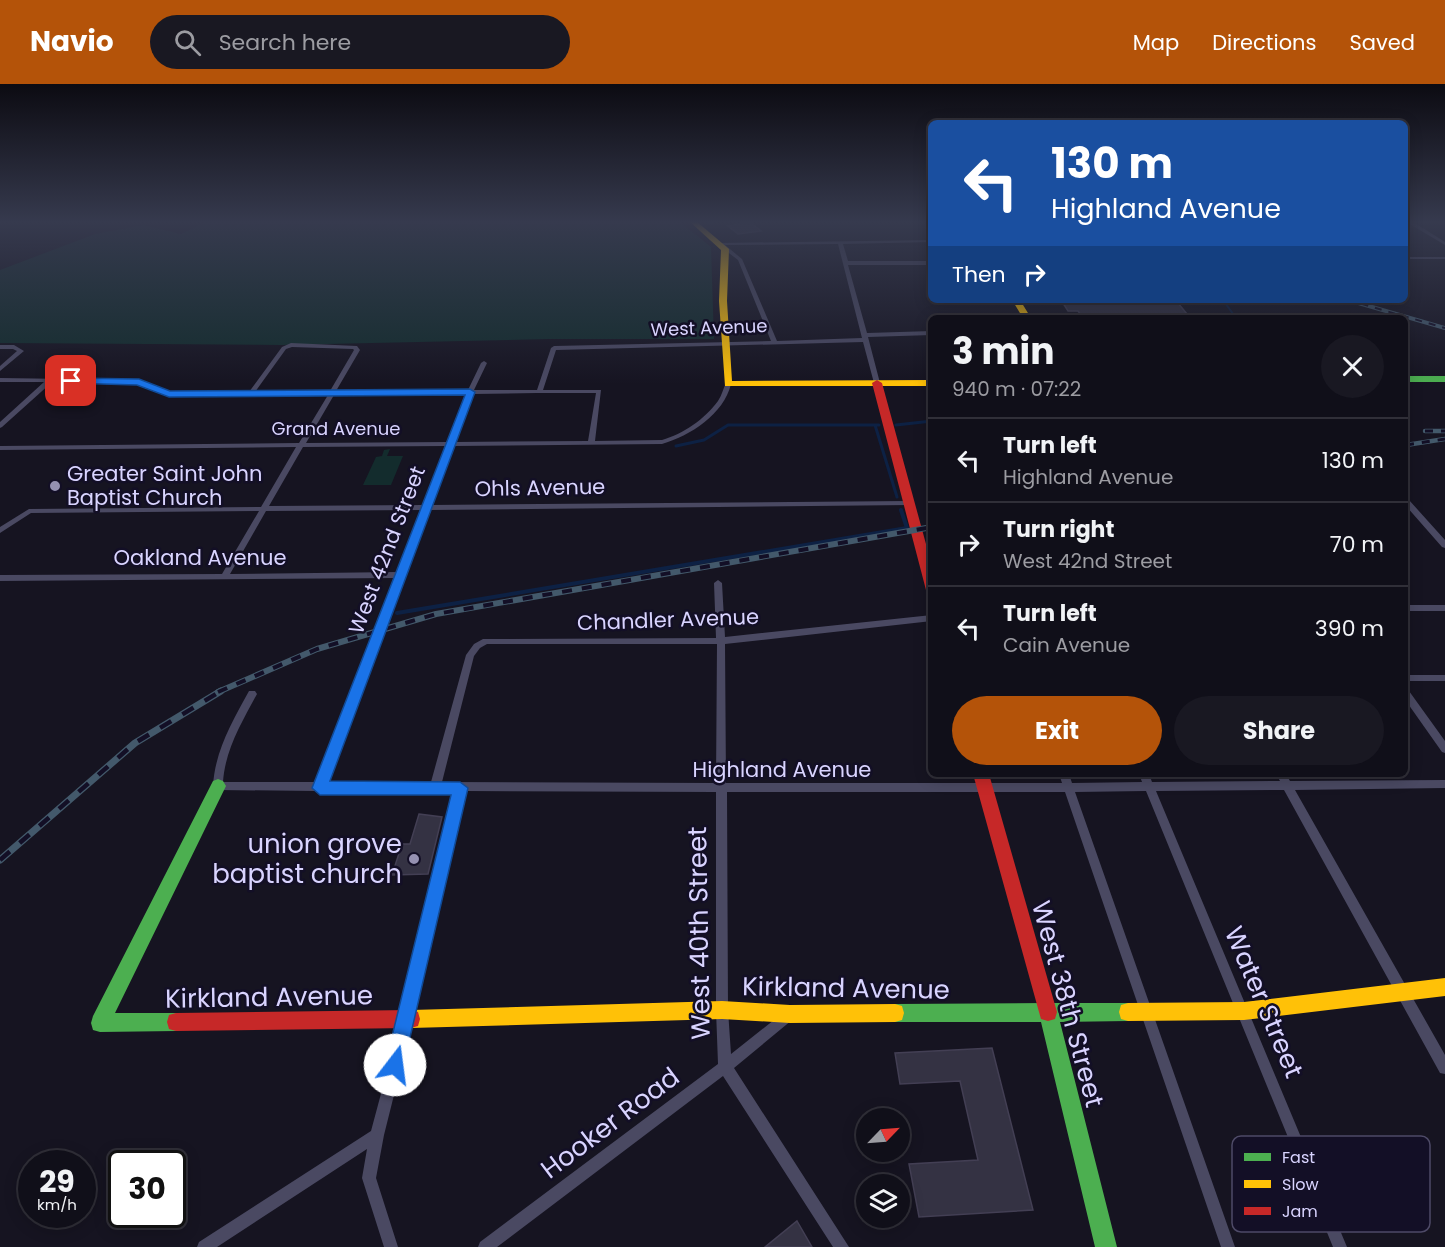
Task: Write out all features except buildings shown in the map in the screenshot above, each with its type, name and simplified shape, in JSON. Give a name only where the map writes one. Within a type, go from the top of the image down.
[{"type":"main road","points":[[723,275],[728,384],[928,383]]},
{"type":"main road","points":[[1408,379],[1445,379]]},
{"type":"main road","points":[[877,383],[928,576]]},
{"type":"main road","name":"West 38th Street","points":[[982,777],[1048,1013],[1106,1247]]},
{"type":"main road","name":"Kirkland Avenue","points":[[218,786],[100,1023],[407,1019],[722,1010],[790,1014],[1244,1011],[1445,987]]},
{"type":"street","points":[[747,275],[774,341]]},
{"type":"street","points":[[849,275],[877,383]]},
{"type":"street","name":"West Avenue","points":[[539,392],[554,348],[928,333]]},
{"type":"street","points":[[225,575],[333,393],[357,350],[356,347],[291,345],[284,348],[251,393]]},
{"type":"street","points":[[0,347],[14,347],[21,351],[0,369]]},
{"type":"street","name":"West 42nd Street","points":[[320,788],[470,392],[484,363]]},
{"type":"street","points":[[0,380],[139,382],[169,394],[599,392],[591,442]]},
{"type":"street","points":[[0,426],[49,381]]},
{"type":"street","name":"Grand Avenue","points":[[0,448],[672,440],[684,435],[726,397],[728,384]]},
{"type":"street","name":"Ohls Avenue","points":[[0,531],[29,511],[265,507],[908,503]]},
{"type":"street","points":[[1408,506],[1445,544]]},
{"type":"street","name":"Oakland Avenue","points":[[0,578],[400,575]]},
{"type":"street","name":"West 40th Street","points":[[718,584],[721,641],[722,1010],[725,1067],[842,1247]]},
{"type":"street","points":[[1408,608],[1445,608]]},
{"type":"street","name":"Chandler Avenue","points":[[435,788],[470,655],[477,646],[486,641],[721,641],[928,618]]},
{"type":"street","points":[[1408,678],[1445,678]]},
{"type":"street","points":[[218,786],[218,770],[225,748],[252,694]]},
{"type":"street","points":[[1408,697],[1445,749]]},
{"type":"street","name":"Highland Avenue","points":[[218,786],[985,788],[1066,780],[1146,779],[1284,779],[1445,784]]},
{"type":"street","name":"Water Street","points":[[1146,779],[1295,1136]]},
{"type":"street","points":[[1284,779],[1445,1068]]},
{"type":"street","points":[[1066,780],[1228,1247]]},
{"type":"street","points":[[391,1247],[369,1178],[376,1135],[407,1019],[460,788]]},
{"type":"street","name":"Hooker Road","points":[[485,1247],[725,1067],[790,1014]]},
{"type":"street","points":[[204,1247],[376,1135]]},
{"type":"street","name":"Water Street","points":[[1334,1232],[1340,1247]]},
{"type":"green space","points":[[0,275],[712,275],[714,339],[550,339],[282,345],[0,343]]},
{"type":"green space","points":[[390,449],[387,456],[403,456],[391,485],[363,485],[376,457],[382,456],[384,450]]},
{"type":"waterway","points":[[1225,303],[1234,315]]},
{"type":"waterway","points":[[896,425],[928,421]]},
{"type":"waterway","points":[[676,446],[704,440],[728,425],[875,425]]},
{"type":"waterway","points":[[875,425],[897,497]]},
{"type":"waterway","points":[[397,613],[907,528],[901,510]]},
{"type":"railway","points":[[1358,303],[1400,315]]},
{"type":"railway","points":[[1408,317],[1445,328]]},
{"type":"railway","points":[[1425,431],[1445,431]]},
{"type":"railway","points":[[1408,445],[1445,439]]},
{"type":"railway","points":[[218,692],[317,649],[436,614],[928,528]]},
{"type":"railway","points":[[0,860],[135,743],[221,691]]},
{"type":"traffic: fast","points":[[1408,379],[1445,379]]},
{"type":"traffic: fast","points":[[176,1022],[100,1023],[218,786]]},
{"type":"traffic: fast","points":[[1048,1012],[1106,1247]]},
{"type":"traffic: fast","points":[[895,1013],[1128,1012]]},
{"type":"traffic: slow","points":[[724,275],[723,301],[728,384],[928,383]]},
{"type":"traffic: slow","points":[[1018,303],[1025,315]]},
{"type":"traffic: slow","points":[[1128,1012],[1244,1011],[1445,987]]},
{"type":"traffic: slow","points":[[411,1019],[722,1010],[790,1014],[895,1013]]},
{"type":"traffic: jam","points":[[877,383],[928,575]]},
{"type":"traffic: jam","points":[[982,777],[1048,1012]]},
{"type":"traffic: jam","points":[[176,1022],[411,1019]]},
{"type":"place","name":"Greater Saint John Baptist Church","points":[[55,486]]},
{"type":"place","name":"union grove baptist church","points":[[414,859]]},
{"type":"route","points":[[71,381],[139,382],[169,394],[470,392],[320,788],[460,788],[395,1065]]}]
